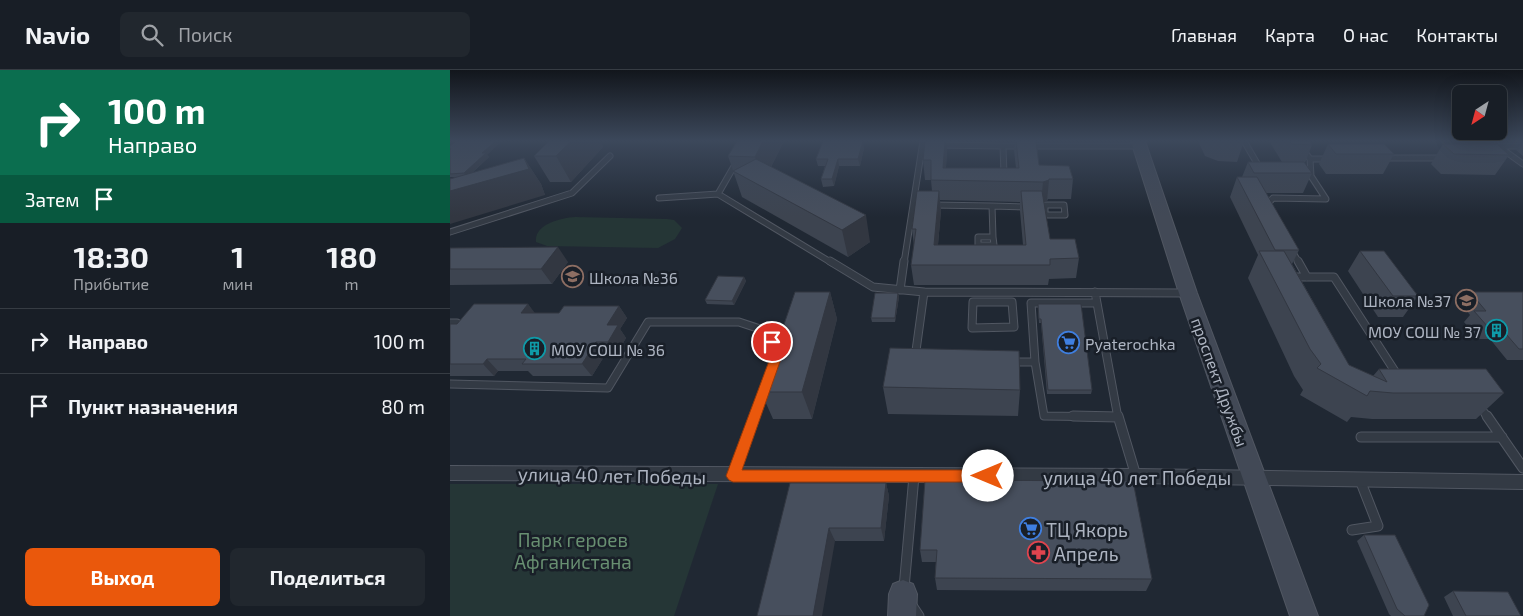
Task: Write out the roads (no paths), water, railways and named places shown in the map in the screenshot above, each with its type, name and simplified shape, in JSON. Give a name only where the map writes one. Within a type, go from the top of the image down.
[{"type":"street","name":"проспект Дружбы","points":[[1147,166],[1188,293],[1304,616]]},
{"type":"street","name":"улица 40 лет Победы","points":[[450,474],[1136,476],[1523,482]]},
{"type":"lane","points":[[450,232],[572,193],[599,166]]},
{"type":"lane","points":[[718,194],[733,166]]},
{"type":"lane","points":[[900,290],[919,166]]},
{"type":"lane","points":[[1004,166],[1004,175]]},
{"type":"lane","points":[[1271,213],[1267,205],[1273,198],[1326,199],[1311,176],[1310,166]]},
{"type":"lane","points":[[658,198],[718,194],[873,287],[924,292],[1188,293]]},
{"type":"lane","points":[[912,204],[1045,207]]},
{"type":"lane","points":[[992,206],[993,237]]},
{"type":"lane","points":[[1289,245],[1307,277]]},
{"type":"lane","points":[[1292,286],[1287,277],[1334,277],[1398,377]]},
{"type":"lane","points":[[924,292],[914,360],[924,361]]},
{"type":"lane","points":[[1006,292],[1006,302]]},
{"type":"lane","points":[[1095,292],[1118,417],[1136,476]]},
{"type":"lane","points":[[972,302],[1006,302],[1012,302],[1014,328],[972,328],[972,302]]},
{"type":"lane","points":[[1097,303],[1031,303],[1035,362],[1044,416],[1118,417]]},
{"type":"lane","points":[[450,384],[608,388],[648,322],[739,322],[766,331],[778,353],[774,362]]},
{"type":"lane","points":[[450,323],[457,323],[450,332]]},
{"type":"lane","points":[[1007,362],[1035,362]]},
{"type":"lane","points":[[1389,377],[1407,377]]},
{"type":"lane","points":[[733,476],[768,380]]},
{"type":"lane","points":[[1475,400],[1523,468]]},
{"type":"lane","points":[[1361,437],[1502,437]]},
{"type":"lane","points":[[914,476],[903,605],[919,616]]},
{"type":"lane","points":[[1352,530],[1378,526],[1360,479]]},
{"type":"place","name":"Школа №36","points":[[573,277]]},
{"type":"place","name":"Школа №37","points":[[1467,300]]},
{"type":"place","name":"МОУ СОШ № 37","points":[[1497,331]]},
{"type":"place","name":"Pyaterochka","points":[[1069,343]]},
{"type":"place","name":"МОУ СОШ № 36","points":[[535,349]]},
{"type":"place","name":"ТЦ Якорь","points":[[1030,529]]},
{"type":"place","name":"Апрель","points":[[1038,553]]},
{"type":"park label","name":"Парк героев Афганистана","points":[[573,550]]}]
